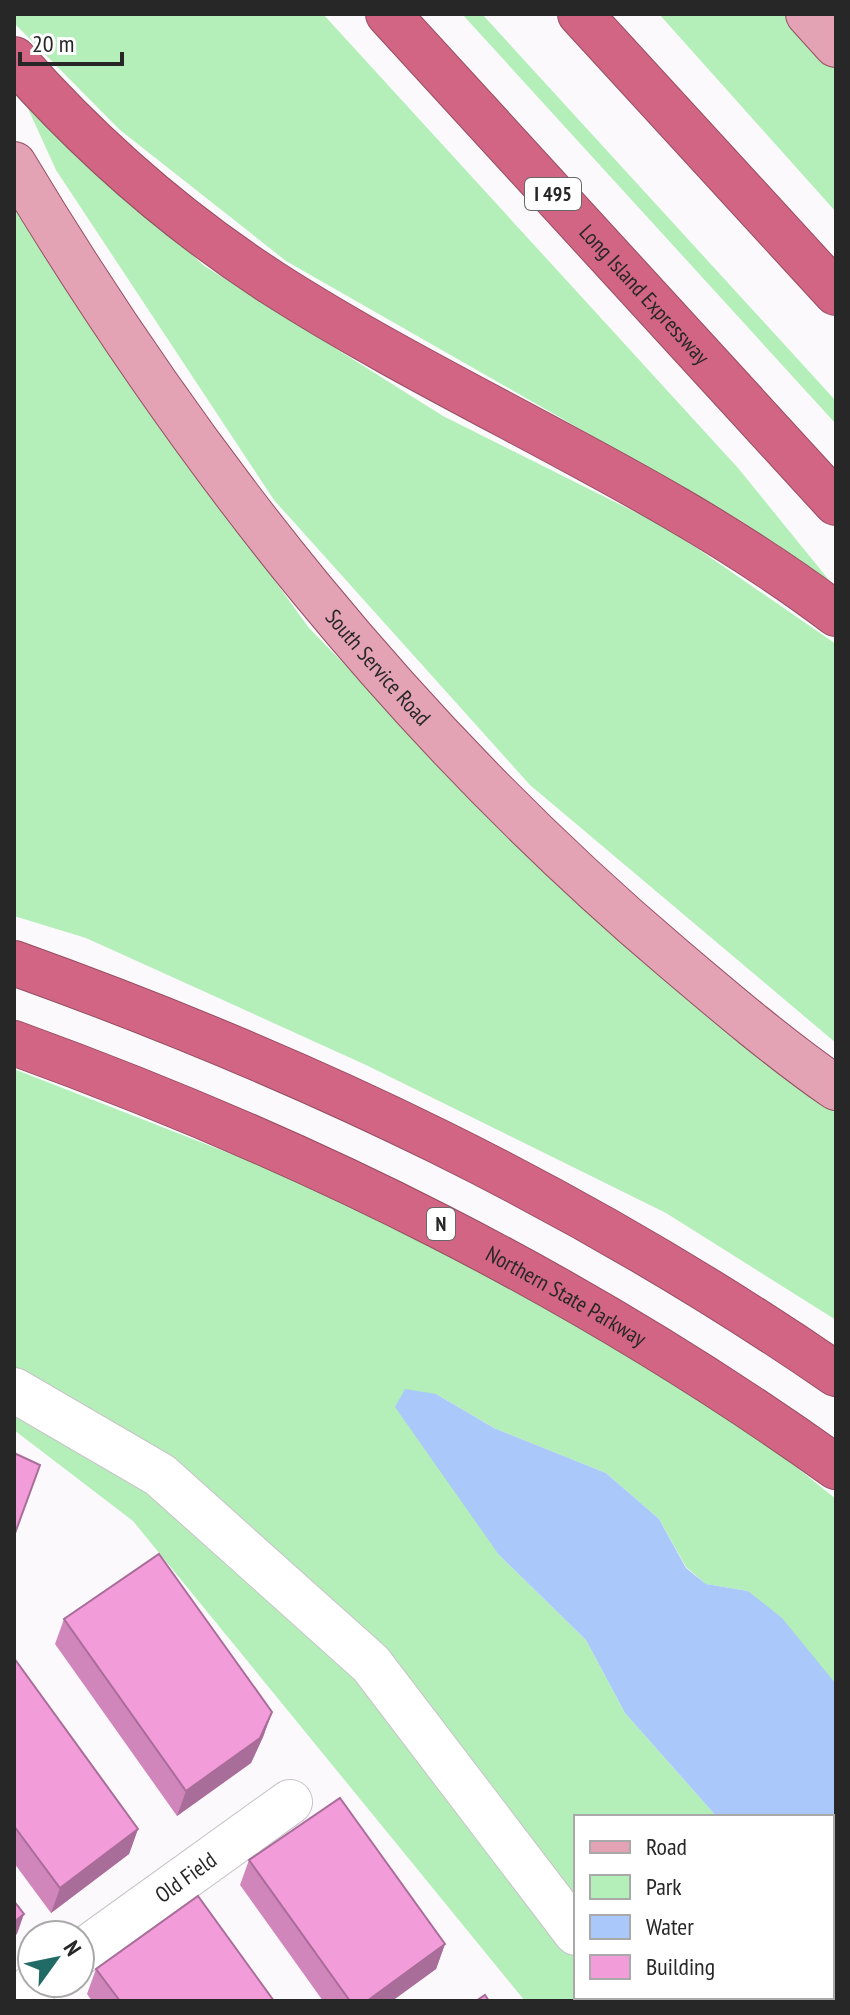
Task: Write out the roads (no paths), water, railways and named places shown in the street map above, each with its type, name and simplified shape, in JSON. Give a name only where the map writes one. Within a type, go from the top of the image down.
[{"type":"highway","name":"Long Island Expressway","points":[[388,14],[836,503]]},
{"type":"highway","points":[[580,14],[836,293]]},
{"type":"highway","points":[[600,14],[618,55]]},
{"type":"highway","points":[[14,59],[66,115],[147,189],[253,270],[372,342],[723,535],[836,614]]},
{"type":"highway","points":[[14,963],[216,1039],[443,1141],[662,1261],[836,1374]]},
{"type":"highway","name":"Northern State Parkway","points":[[14,1043],[228,1124],[451,1229],[673,1356],[836,1467]]},
{"type":"main road","points":[[808,14],[836,45]]},
{"type":"main road","name":"South Service Road","points":[[14,164],[138,361],[210,463],[367,658],[453,751],[589,884],[729,1005],[836,1088]]},
{"type":"street","points":[[14,1390],[160,1475],[371,1664],[574,1930]]},
{"type":"street","name":"Old Field","points":[[96,1941],[290,1802]]},
{"type":"water","points":[[405,1389],[436,1394],[494,1428],[606,1473],[659,1519],[686,1568],[706,1584],[748,1591],[782,1618],[836,1684],[836,1951],[834,1815],[715,1815],[625,1713],[586,1640],[499,1555],[395,1407]]}]
